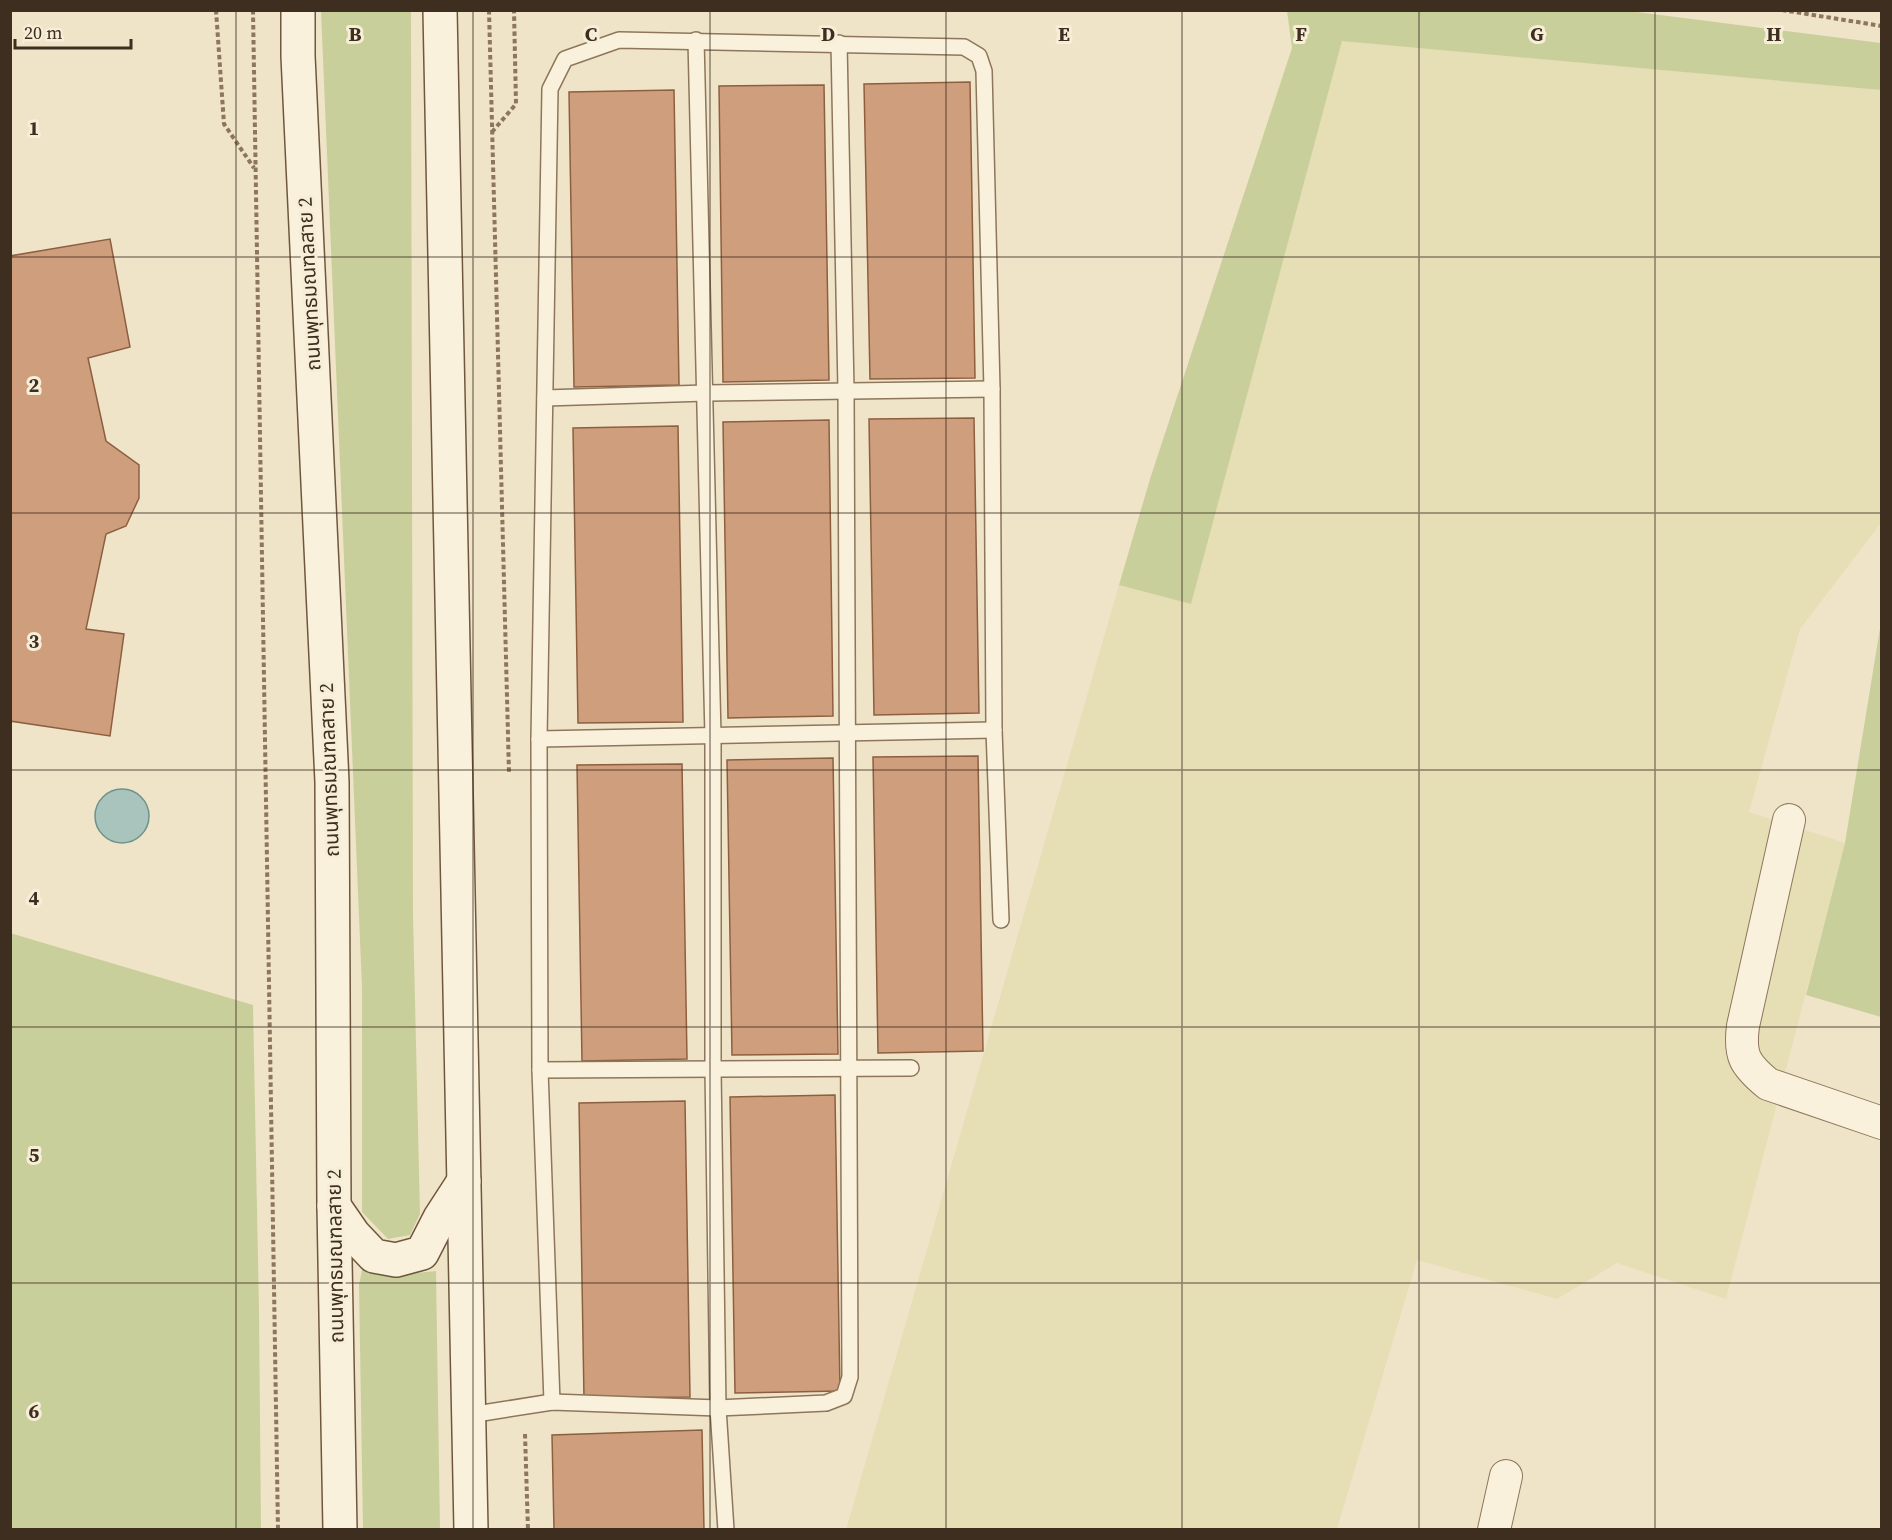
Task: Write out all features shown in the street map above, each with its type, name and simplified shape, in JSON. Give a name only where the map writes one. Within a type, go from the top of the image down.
[{"type":"main road","name":"ถนนพุทธมณฑลสาย 2","points":[[298,10],[298,57],[332,782],[334,1206],[340,1530]]},
{"type":"main road","points":[[440,10],[471,1530]]},
{"type":"main road","points":[[334,1206],[354,1235],[374,1256],[396,1260],[422,1252],[440,1218],[464,1181]]},
{"type":"street","points":[[1789,820],[1743,1026],[1741,1044],[1745,1059],[1753,1072],[1768,1084],[1881,1123]]},
{"type":"street","points":[[1494,1530],[1506,1476]]},
{"type":"lane","points":[[552,1402],[540,1070],[539,740],[550,89],[566,59],[619,40],[964,47],[979,56],[984,71],[992,389],[994,730],[1000,920]]},
{"type":"lane","points":[[696,40],[713,736],[713,1070],[718,1408],[726,1530]]},
{"type":"lane","points":[[470,1415],[552,1402],[718,1408],[826,1403],[844,1396],[850,1377],[849,733],[846,390],[839,43]]},
{"type":"lane","points":[[545,398],[846,390],[992,389]]},
{"type":"lane","points":[[539,740],[994,730]]},
{"type":"lane","points":[[540,1070],[911,1068]]},
{"type":"path","points":[[216,10],[224,124],[255,169]]},
{"type":"path","points":[[253,10],[279,1530]]},
{"type":"path","points":[[489,10],[490,64]]},
{"type":"path","points":[[492,132],[516,104],[514,10]]},
{"type":"path","points":[[1782,10],[1881,26]]},
{"type":"shaded area","points":[[1342,40],[1881,90],[1881,523],[1800,629],[1749,812],[1845,843],[1726,1299],[1617,1263],[1557,1299],[1417,1260],[1337,1529],[846,1530],[1119,585],[1191,603]]},
{"type":"green space","points":[[1621,10],[1881,43],[1881,90],[1342,41],[1191,604],[1119,585],[1150,479],[1292,48],[1287,11]]},
{"type":"green space","points":[[321,11],[411,11],[413,915],[420,1214],[410,1235],[388,1239],[362,1212],[362,988]]},
{"type":"green space","points":[[1881,622],[1882,1017],[1806,995],[1845,843]]},
{"type":"green space","points":[[10,933],[253,1005],[261,1529],[11,1529]]},
{"type":"green space","points":[[362,1270],[386,1276],[436,1271],[440,1529],[363,1529],[359,1285]]},
{"type":"water","points":[[117,789],[127,789],[137,793],[145,801],[149,816],[145,831],[137,839],[127,843],[117,843],[107,839],[99,831],[95,821],[95,811],[99,801],[107,793]]},
{"type":"building","points":[[970,82],[975,378],[870,379],[864,84]]},
{"type":"building","points":[[824,85],[829,380],[723,382],[719,86]]},
{"type":"building","points":[[674,90],[679,385],[574,387],[569,92]]},
{"type":"building","points":[[110,239],[130,347],[88,358],[106,441],[139,465],[139,498],[126,526],[106,534],[86,629],[124,634],[110,736],[10,721],[10,256]]},
{"type":"building","points":[[974,418],[979,713],[874,715],[869,419]]},
{"type":"building","points":[[829,420],[833,716],[728,718],[723,422]]},
{"type":"building","points":[[678,426],[683,722],[578,723],[573,428]]},
{"type":"building","points":[[978,756],[983,1051],[878,1053],[873,757]]},
{"type":"building","points":[[833,758],[838,1054],[732,1055],[727,760]]},
{"type":"building","points":[[682,764],[687,1059],[582,1061],[577,765]]},
{"type":"building","points":[[835,1095],[840,1391],[735,1393],[730,1097]]},
{"type":"building","points":[[685,1101],[690,1397],[584,1398],[579,1103]]},
{"type":"building","points":[[702,1430],[704,1530],[554,1530],[552,1435]]}]
